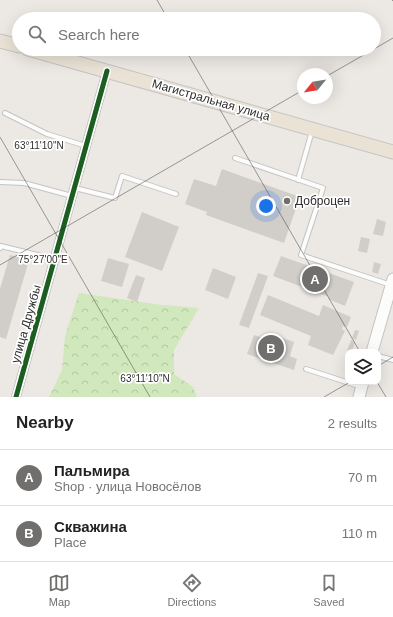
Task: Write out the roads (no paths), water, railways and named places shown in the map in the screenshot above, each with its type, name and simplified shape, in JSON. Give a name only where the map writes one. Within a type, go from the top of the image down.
[{"type":"main road","points":[[0,41],[12,44]]},
{"type":"main road","name":"Магистральная улица","points":[[53,56],[393,152]]},
{"type":"main road","points":[[373,349],[392,282]]},
{"type":"street","name":"улица Дружбы","points":[[16,397],[107,71]]},
{"type":"lane","points":[[5,113],[47,134],[86,146]]},
{"type":"lane","points":[[298,180],[312,128]]},
{"type":"lane","points":[[235,158],[323,188],[301,255],[392,282]]},
{"type":"lane","points":[[0,182],[24,183],[115,198],[122,176],[176,194]]},
{"type":"lane","points":[[0,247],[55,259]]},
{"type":"lane","points":[[381,357],[393,360]]},
{"type":"lane","points":[[306,369],[362,389]]},
{"type":"place","name":"Доброцен","points":[[287,201]]},
{"type":"place","name":"Пальмира","points":[[315,279]]},
{"type":"place","name":"Скважина","points":[[271,348]]}]
